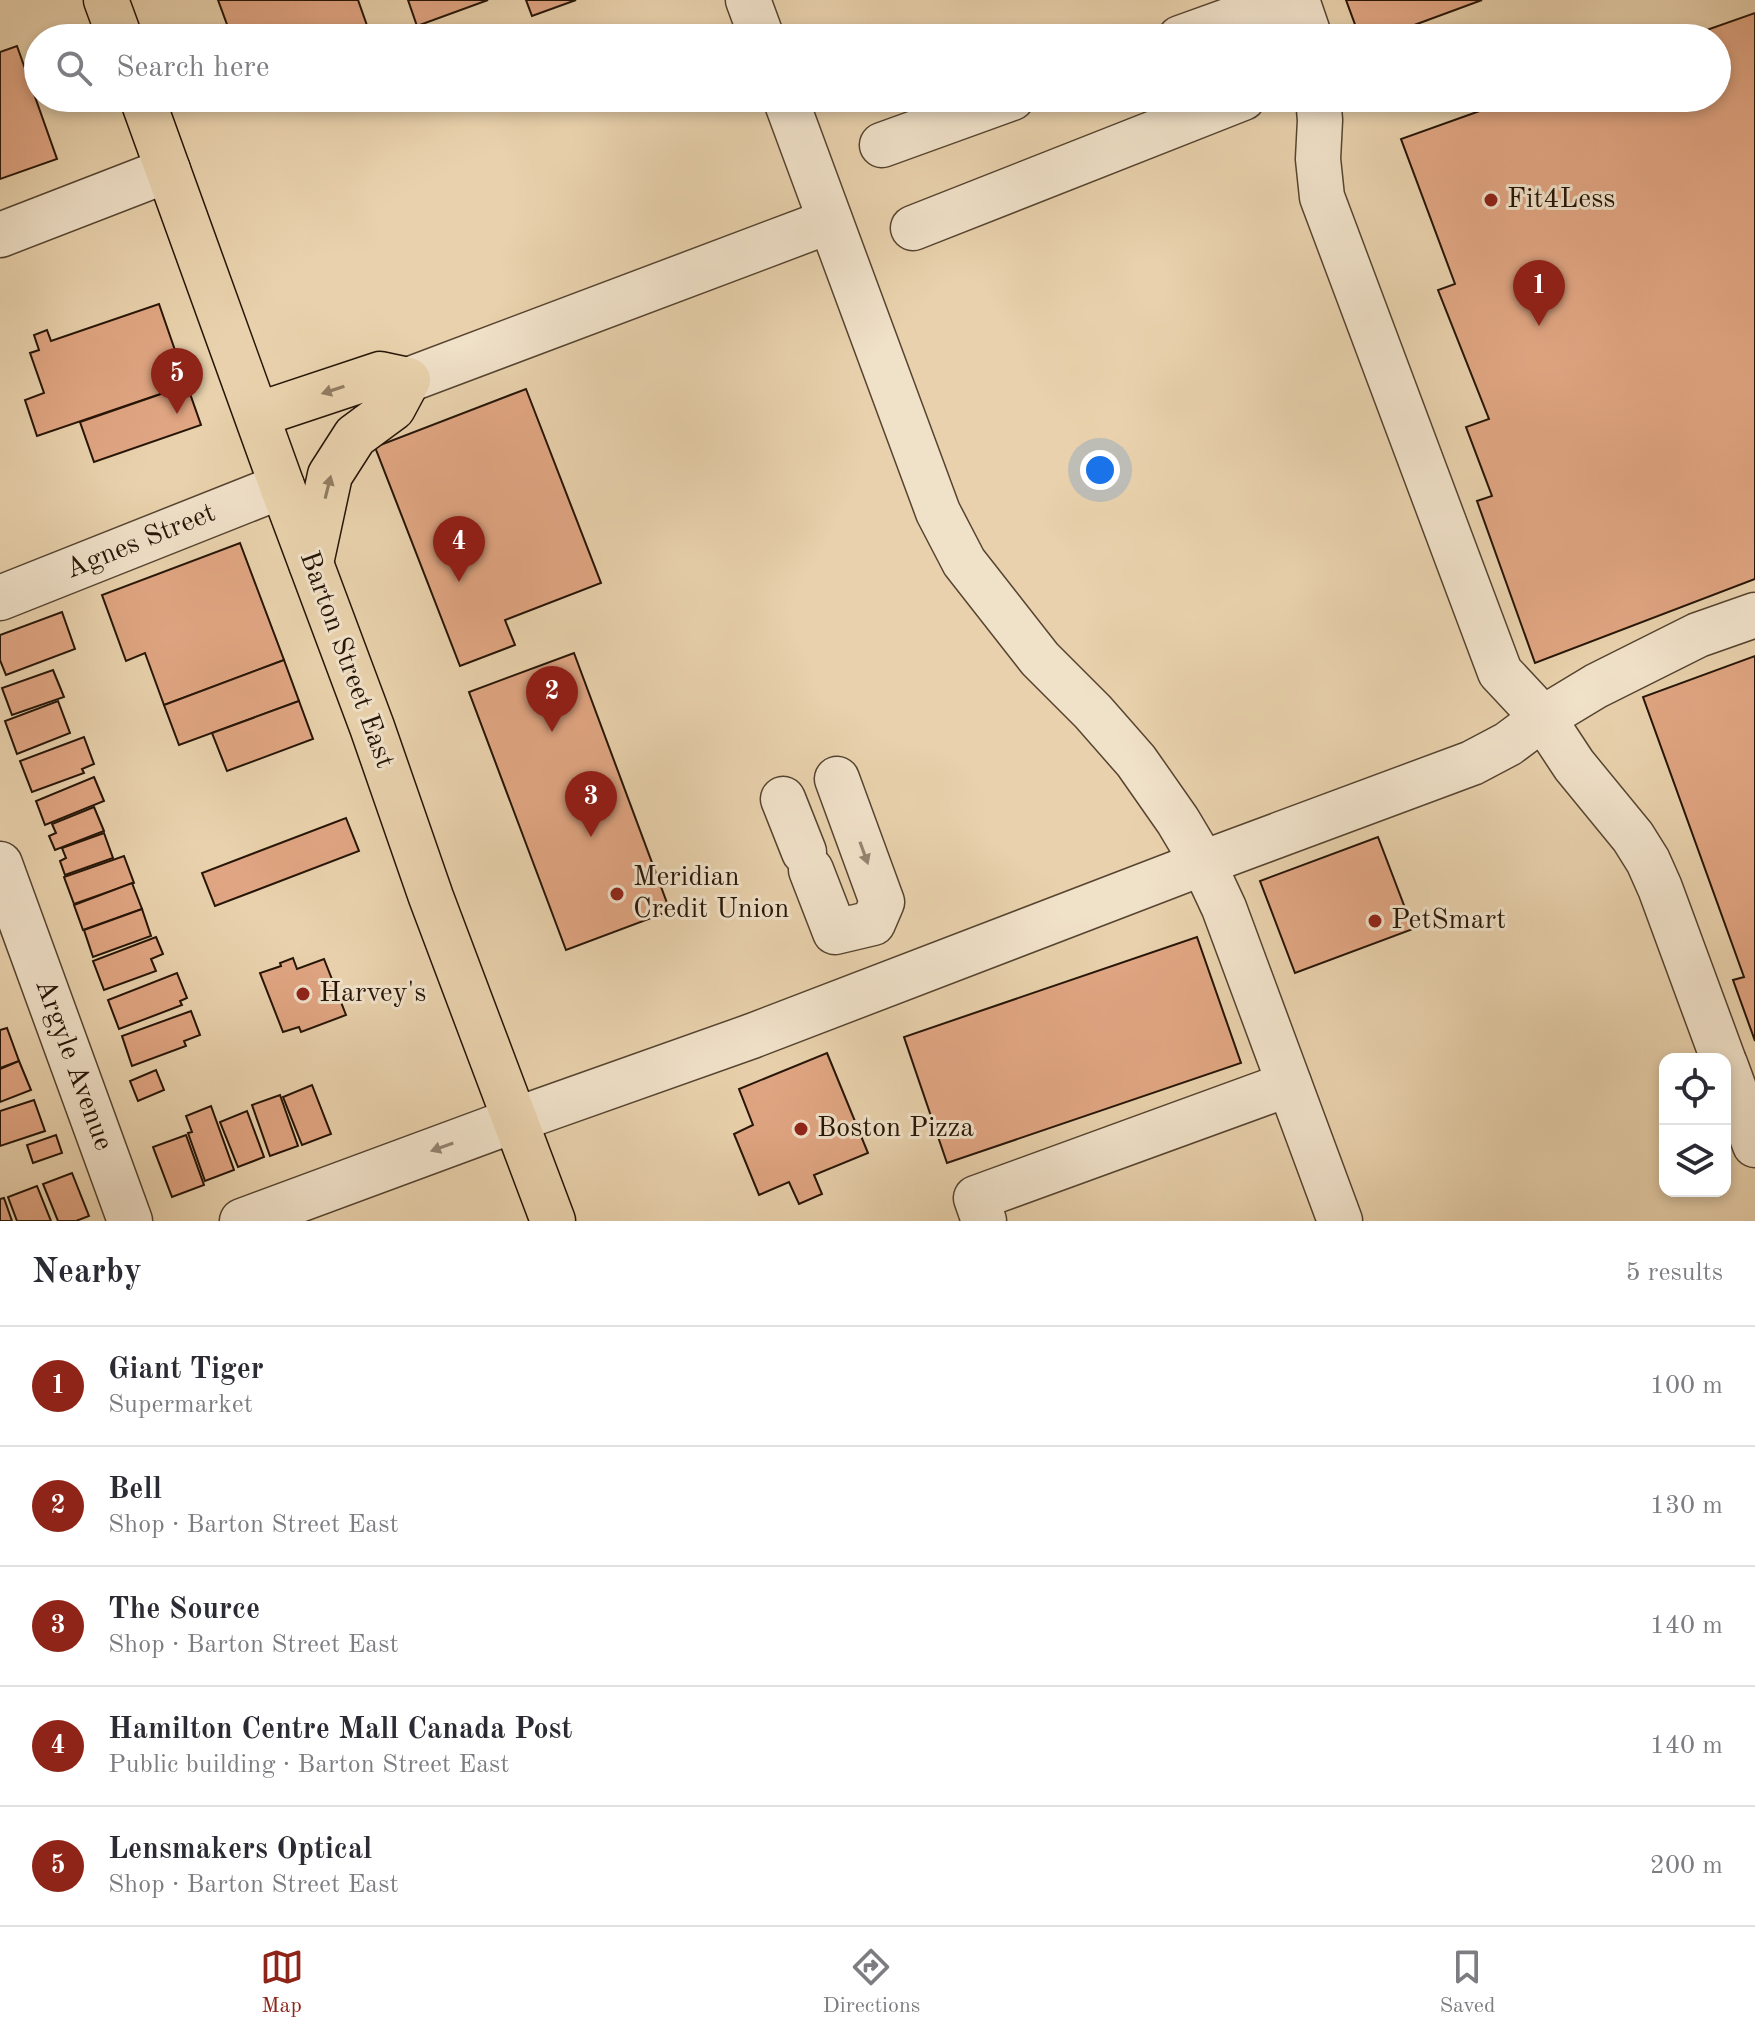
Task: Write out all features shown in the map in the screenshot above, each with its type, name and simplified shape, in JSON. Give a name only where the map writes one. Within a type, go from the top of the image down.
[{"type":"main road","points":[[106,0],[115,24]]},
{"type":"main road","name":"Barton Street East","points":[[147,112],[431,897],[553,1221]]},
{"type":"main road","points":[[257,415],[380,374],[408,380],[393,408],[355,436],[330,475],[311,563]]},
{"type":"street","points":[[748,0],[757,24]]},
{"type":"street","points":[[1219,24],[1286,0]]},
{"type":"street","points":[[1297,0],[1305,24]]},
{"type":"street","points":[[790,112],[938,512],[964,562],[1040,659],[1136,761],[1167,803],[1203,863],[1224,908],[1340,1221]]},
{"type":"street","points":[[882,145],[973,112]]},
{"type":"street","points":[[913,228],[1207,112]]},
{"type":"street","points":[[1319,112],[1318,159],[1322,197],[1500,672],[1543,718],[1574,765],[1633,837],[1648,861],[1721,1053]]},
{"type":"street","points":[[0,235],[168,170]]},
{"type":"street","points":[[408,380],[830,221]]},
{"type":"street","name":"Agnes Street","points":[[0,598],[282,486]]},
{"type":"street","points":[[242,1221],[752,1036],[1472,763],[1508,744],[1543,718],[1596,686],[1698,635],[1755,615]]},
{"type":"street","points":[[783,799],[835,932],[873,923],[882,902],[837,779]]},
{"type":"street","name":"Argyle Avenue","points":[[0,864],[13,941],[130,1221]]},
{"type":"street","points":[[1731,1080],[1755,1145]]},
{"type":"street","points":[[984,1221],[976,1198],[1289,1084]]},
{"type":"building","points":[[218,0],[358,0],[367,24],[227,24]]},
{"type":"building","points":[[408,0],[488,0],[422,24],[416,24]]},
{"type":"building","points":[[526,0],[576,0],[532,16]]},
{"type":"building","points":[[1346,0],[1482,0],[1417,24],[1355,24]]},
{"type":"building","points":[[1755,13],[1755,579],[1535,663],[1477,501],[1492,496],[1466,427],[1489,419],[1438,290],[1455,284],[1401,139],[1477,112],[1731,112],[1731,24],[1724,24]]},
{"type":"building","points":[[17,46],[24,66],[24,112],[40,112],[57,159],[0,179],[0,52]]},
{"type":"building","points":[[159,304],[187,385],[37,436],[25,400],[44,393],[30,353],[39,350],[34,335],[47,330],[51,341]]},
{"type":"building","points":[[187,385],[201,425],[94,462],[80,422]]},
{"type":"building","points":[[526,389],[601,583],[505,620],[515,645],[460,666],[375,447]]},
{"type":"building","points":[[240,543],[284,660],[164,705],[145,653],[126,661],[102,595]]},
{"type":"building","points":[[62,612],[75,649],[6,675],[0,660],[0,635]]},
{"type":"building","points":[[574,653],[670,911],[566,950],[469,692]]},
{"type":"building","points":[[1755,656],[1755,1041],[1733,980],[1744,977],[1643,697]]},
{"type":"building","points":[[284,660],[299,701],[179,745],[164,705]]},
{"type":"building","points":[[53,670],[64,697],[12,715],[2,688]]},
{"type":"building","points":[[58,701],[70,733],[17,754],[5,721]]},
{"type":"building","points":[[299,701],[313,739],[227,771],[212,733]]},
{"type":"building","points":[[84,737],[94,764],[82,769],[84,773],[32,792],[20,761]]},
{"type":"building","points":[[94,777],[104,801],[45,825],[36,801]]},
{"type":"building","points":[[94,807],[104,831],[55,850],[49,836],[56,833],[52,824]]},
{"type":"building","points":[[346,818],[359,851],[215,906],[202,873]]},
{"type":"building","points":[[104,833],[113,858],[65,875],[60,861],[66,858],[62,848]]},
{"type":"building","points":[[1378,837],[1413,929],[1295,973],[1260,881]]},
{"type":"building","points":[[124,856],[134,883],[74,904],[64,877]]},
{"type":"building","points":[[132,883],[142,909],[83,930],[74,905]]},
{"type":"building","points":[[142,909],[151,936],[93,957],[84,930]]},
{"type":"building","points":[[156,937],[163,954],[151,959],[156,971],[104,990],[93,961]]},
{"type":"building","points":[[1197,937],[1241,1063],[947,1163],[904,1037]]},
{"type":"building","name":"Harvey's","points":[[293,958],[297,969],[324,959],[346,1015],[301,1032],[299,1027],[283,1032],[260,973]]},
{"type":"building","points":[[177,973],[187,998],[180,1001],[182,1005],[119,1029],[108,1000]]},
{"type":"building","points":[[191,1011],[200,1035],[184,1041],[186,1046],[132,1066],[122,1036]]},
{"type":"building","points":[[7,1028],[19,1061],[0,1068],[0,1030]]},
{"type":"building","name":"Boston Pizza","points":[[827,1053],[868,1153],[814,1175],[822,1194],[799,1204],[789,1182],[759,1195],[734,1134],[753,1125],[739,1089]]},
{"type":"building","points":[[19,1061],[31,1090],[0,1102],[0,1069]]},
{"type":"building","points":[[156,1070],[164,1090],[138,1101],[130,1081]]},
{"type":"building","points":[[312,1085],[331,1134],[302,1145],[283,1097]]},
{"type":"building","points":[[280,1095],[298,1146],[270,1156],[252,1105]]},
{"type":"building","points":[[34,1100],[45,1131],[0,1146],[0,1111]]},
{"type":"building","points":[[211,1106],[234,1170],[205,1181],[188,1133],[192,1132],[186,1116]]},
{"type":"building","points":[[247,1111],[264,1157],[238,1167],[220,1122]]},
{"type":"building","points":[[56,1135],[62,1153],[33,1163],[27,1145]]},
{"type":"building","points":[[186,1135],[204,1185],[172,1197],[153,1147]]},
{"type":"building","points":[[72,1173],[89,1216],[76,1221],[58,1221],[43,1184]]},
{"type":"building","points":[[37,1186],[51,1221],[17,1221],[8,1197]]},
{"type":"building","points":[[4,1198],[12,1221],[0,1221],[0,1199]]},
{"type":"place","name":"Fit4Less","points":[[1491,200]]},
{"type":"place","name":"Giant Tiger","points":[[1539,326]]},
{"type":"place","name":"Lensmakers Optical","points":[[177,414]]},
{"type":"place","name":"Hamilton Centre Mall Canada Post","points":[[459,582]]},
{"type":"place","name":"Bell","points":[[552,732]]},
{"type":"place","name":"The Source","points":[[591,837]]},
{"type":"place","name":"Meridian Credit Union","points":[[617,894]]},
{"type":"place","name":"PetSmart","points":[[1375,921]]},
{"type":"place","name":"Harvey's","points":[[303,994]]},
{"type":"place","name":"Boston Pizza","points":[[801,1129]]}]
